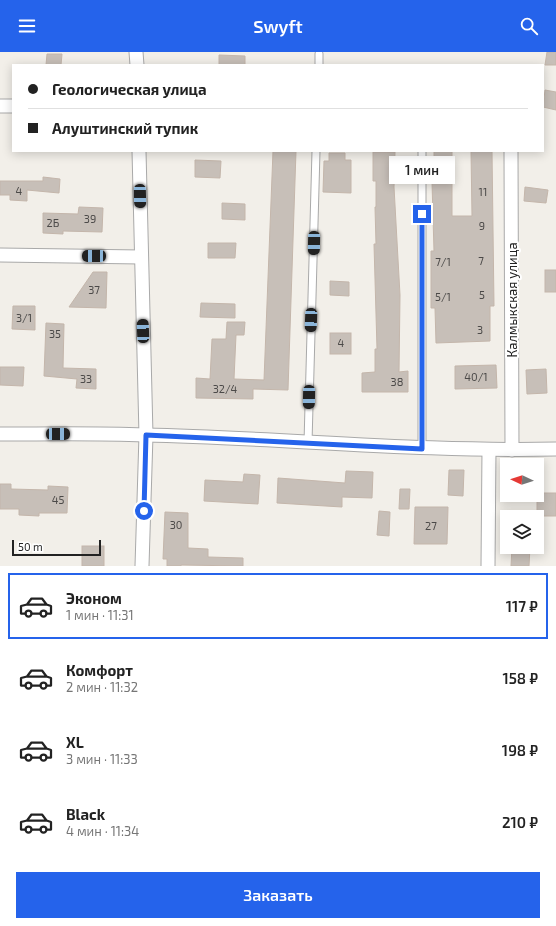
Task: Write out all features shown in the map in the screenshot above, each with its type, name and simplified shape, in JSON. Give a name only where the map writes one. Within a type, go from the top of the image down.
[{"type":"street","points":[[136,52],[137,64]]},
{"type":"street","points":[[0,106],[12,106]]},
{"type":"street","points":[[139,152],[146,435],[142,566]]},
{"type":"street","name":"Калмыкская улица","points":[[511,152],[512,450]]},
{"type":"street","points":[[0,255],[141,257]]},
{"type":"street","points":[[0,434],[146,435],[422,449],[556,449]]},
{"type":"street","points":[[488,450],[488,566]]},
{"type":"lane","points":[[319,54],[319,64]]},
{"type":"lane","points":[[308,443],[316,152]]},
{"type":"lane","points":[[422,152],[422,449]]},
{"type":"building","points":[[547,52],[556,52],[556,65],[545,65]]},
{"type":"building","points":[[47,54],[62,54],[61,64],[46,64]]},
{"type":"building","points":[[219,55],[245,56],[245,64],[219,64]]},
{"type":"building","points":[[545,90],[556,92],[556,110],[544,107]]},
{"type":"building","points":[[273,152],[296,152],[288,390],[253,389],[253,399],[196,398],[196,378],[210,379],[212,339],[226,339],[227,322],[245,322],[244,335],[236,335],[234,379],[264,380]]},
{"type":"building","points":[[373,152],[395,152],[394,187],[400,295],[399,372],[408,371],[408,392],[362,392],[362,373],[375,372],[375,349],[377,349],[374,244],[376,244],[376,181],[373,181]]},
{"type":"building","points":[[434,152],[452,152],[452,216],[472,216],[471,152],[492,152],[494,306],[490,306],[490,341],[436,343],[435,308],[431,308],[431,251],[434,251],[432,182],[434,182]]},
{"type":"building","points":[[329,153],[345,153],[345,160],[351,160],[351,193],[323,192],[324,161],[329,161]]},
{"type":"building","points":[[195,160],[221,161],[220,178],[195,177]]},
{"type":"building","points":[[43,177],[60,179],[59,193],[27,190],[27,201],[10,200],[10,195],[0,195],[0,181],[43,181]]},
{"type":"building","points":[[525,187],[548,190],[546,203],[524,201]]},
{"type":"building","points":[[222,203],[245,204],[245,220],[222,219]]},
{"type":"building","points":[[79,207],[103,208],[102,232],[63,231],[63,234],[43,233],[43,213],[78,214]]},
{"type":"building","points":[[208,243],[236,243],[235,258],[208,258]]},
{"type":"building","points":[[545,270],[556,270],[556,292],[545,292]]},
{"type":"building","points":[[93,272],[107,272],[106,308],[69,307]]},
{"type":"building","points":[[330,281],[349,282],[349,296],[330,295]]},
{"type":"building","points":[[201,303],[235,304],[235,318],[200,317]]},
{"type":"building","points":[[13,306],[35,306],[35,330],[12,329]]},
{"type":"building","points":[[46,323],[64,324],[63,368],[96,369],[96,389],[76,388],[77,379],[44,376]]},
{"type":"building","points":[[330,333],[351,333],[351,354],[330,354]]},
{"type":"building","points":[[496,365],[497,388],[455,389],[455,366]]},
{"type":"building","points":[[0,367],[24,367],[23,386],[0,385]]},
{"type":"building","points":[[546,369],[547,393],[527,394],[526,370]]},
{"type":"building","points":[[449,470],[464,470],[463,496],[448,495]]},
{"type":"building","points":[[346,471],[373,472],[372,498],[342,497],[342,507],[277,503],[278,478],[345,483]]},
{"type":"building","points":[[244,474],[260,475],[258,504],[204,501],[205,480],[243,482]]},
{"type":"building","points":[[0,484],[11,484],[11,489],[48,490],[48,486],[68,487],[67,513],[39,513],[39,516],[19,515],[19,509],[0,509]]},
{"type":"building","points":[[400,489],[410,489],[409,509],[399,509]]},
{"type":"building","points":[[544,493],[556,493],[556,516],[544,516],[544,510],[537,510],[537,502],[544,502]]},
{"type":"building","points":[[415,507],[448,507],[447,544],[414,544]]},
{"type":"building","points":[[379,511],[390,512],[389,536],[377,535]]},
{"type":"building","points":[[165,512],[188,513],[188,548],[208,549],[208,557],[243,558],[243,566],[167,566],[167,559],[163,559]]},
{"type":"building","points":[[82,546],[104,546],[104,566],[82,566]]},
{"type":"building","points":[[512,554],[530,554],[529,566],[511,566]]},
{"type":"route","points":[[144,511],[146,435],[422,449],[422,214]]}]
